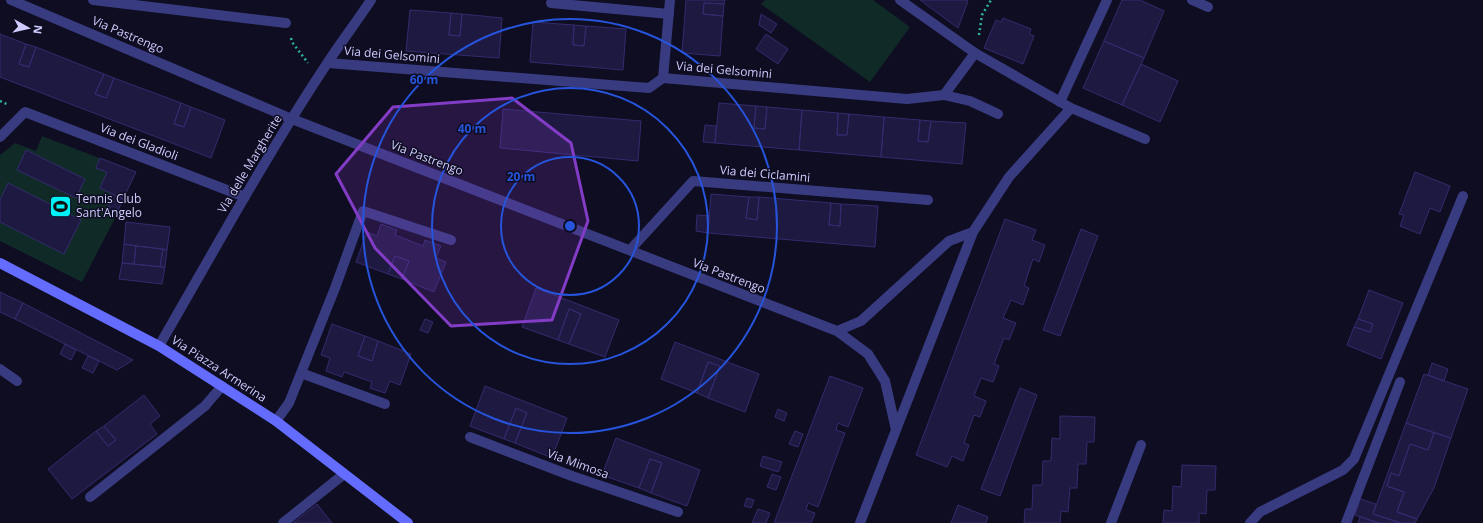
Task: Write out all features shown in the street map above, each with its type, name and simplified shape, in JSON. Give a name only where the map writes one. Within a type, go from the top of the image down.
[{"type":"street","name":"Via Pastrengo","points":[[11,0],[33,8],[292,119],[837,331],[868,354],[885,381],[896,430]]},
{"type":"street","points":[[33,8],[40,0]]},
{"type":"street","points":[[93,0],[286,23]]},
{"type":"street","name":"Via delle Margherite","points":[[159,346],[292,119],[320,74],[371,0]]},
{"type":"street","points":[[663,78],[670,0]]},
{"type":"street","points":[[900,0],[975,53],[1070,108],[1145,139]]},
{"type":"street","points":[[1060,102],[1107,0]]},
{"type":"street","points":[[1192,0],[1208,7]]},
{"type":"street","points":[[551,3],[669,14]]},
{"type":"street","points":[[944,95],[975,53]]},
{"type":"street","name":"Via dei Gelsomini","points":[[328,63],[649,88],[663,78],[907,99],[944,95],[970,101],[998,114]]},
{"type":"street","points":[[860,523],[973,232],[1009,177],[1070,108]]},
{"type":"street","name":"Via dei Gladioli","points":[[0,137],[25,112],[245,197]]},
{"type":"street","name":"Via dei Ciclamini","points":[[630,250],[692,181],[928,200]]},
{"type":"street","points":[[1250,523],[1260,512],[1343,470],[1354,459],[1463,196]]},
{"type":"street","points":[[276,421],[289,403],[335,288],[363,211],[451,240]]},
{"type":"street","points":[[837,331],[861,321],[949,241],[973,232]]},
{"type":"street","name":"Via Piazza Armerina","points":[[0,263],[159,346],[222,386],[276,421],[406,522]]},
{"type":"street","points":[[0,369],[17,381]]},
{"type":"street","points":[[301,373],[385,404]]},
{"type":"street","points":[[1346,523],[1400,382]]},
{"type":"street","points":[[90,497],[205,406],[222,386]]},
{"type":"street","name":"Via Mimosa","points":[[470,437],[572,476],[678,512]]},
{"type":"street","points":[[1111,523],[1141,445]]},
{"type":"street","points":[[283,523],[344,474]]},
{"type":"path","points":[[975,53],[982,15],[991,0]]},
{"type":"path","points":[[286,23],[292,42],[306,61],[320,74]]},
{"type":"highlighted area","points":[[512,98],[571,143],[588,221],[552,320],[451,326],[375,248],[336,174],[393,107]]},
{"type":"green space","points":[[765,0],[873,0],[910,27],[870,82],[761,4]]},
{"type":"green space","name":"Tennis Club Sant'Angelo","points":[[42,136],[136,172],[113,222],[82,282],[0,241],[0,155],[15,143],[36,151]]},
{"type":"building","points":[[686,0],[725,0],[724,4],[704,3],[703,14],[723,16],[720,56],[682,53]]},
{"type":"building","points":[[920,0],[965,0],[968,1],[958,28]]},
{"type":"building","points":[[1122,0],[1140,0],[1164,11],[1144,58],[1104,41]]},
{"type":"building","points":[[704,3],[724,4],[723,16],[703,14]]},
{"type":"building","points":[[410,10],[451,13],[449,35],[460,36],[462,14],[502,18],[499,58],[406,51]]},
{"type":"building","points":[[451,13],[462,14],[460,36],[449,35]]},
{"type":"building","points":[[761,14],[777,24],[771,33],[759,25]]},
{"type":"building","points":[[1003,18],[1031,29],[1029,34],[1034,36],[1023,64],[984,48],[996,20],[1001,22]]},
{"type":"building","points":[[533,22],[574,25],[573,45],[584,46],[586,26],[626,29],[623,70],[530,62]]},
{"type":"building","points":[[574,25],[586,26],[584,46],[573,45]]},
{"type":"building","points":[[0,34],[26,44],[19,64],[29,67],[36,47],[104,74],[95,94],[106,98],[114,78],[181,103],[174,124],[184,127],[191,107],[225,120],[211,158],[0,77]]},
{"type":"building","points":[[766,34],[788,49],[778,64],[756,49]]},
{"type":"building","points":[[1104,41],[1144,58],[1122,105],[1083,88]]},
{"type":"building","points":[[26,44],[36,47],[29,67],[19,64]]},
{"type":"building","points":[[1141,64],[1178,81],[1160,122],[1122,105]]},
{"type":"building","points":[[104,74],[114,78],[106,98],[95,94]]},
{"type":"building","points":[[181,103],[191,107],[184,127],[174,124]]},
{"type":"building","points":[[719,103],[756,106],[754,128],[765,129],[767,107],[802,110],[799,150],[715,143]]},
{"type":"building","points":[[756,106],[767,107],[765,129],[754,128]]},
{"type":"building","points":[[503,109],[641,121],[638,161],[500,148]]},
{"type":"building","points":[[802,110],[838,113],[837,135],[847,135],[849,114],[884,117],[881,157],[799,150]]},
{"type":"building","points":[[838,113],[849,114],[847,135],[837,135]]},
{"type":"building","points":[[884,117],[920,120],[918,141],[928,142],[931,121],[966,123],[962,164],[881,157]]},
{"type":"building","points":[[920,120],[931,121],[928,142],[918,141]]},
{"type":"building","points":[[705,125],[716,126],[715,143],[703,142]]},
{"type":"building","points":[[26,150],[85,179],[76,198],[17,170]]},
{"type":"building","points":[[100,158],[136,172],[123,199],[100,188],[107,172],[96,168]]},
{"type":"building","points":[[1415,172],[1450,186],[1440,212],[1430,208],[1420,234],[1400,226],[1404,215],[1399,214]]},
{"type":"building","points":[[8,183],[81,220],[64,254],[0,222],[0,200]]},
{"type":"building","points":[[112,194],[123,199],[117,213],[109,210],[110,206],[107,204]]},
{"type":"building","points":[[711,194],[749,197],[746,218],[757,220],[759,197],[831,203],[829,225],[840,226],[841,204],[878,206],[875,247],[708,233]]},
{"type":"building","points":[[749,197],[759,197],[757,220],[746,218]]},
{"type":"building","points":[[831,203],[841,204],[840,226],[829,225]]},
{"type":"building","points":[[697,215],[709,216],[708,233],[696,231]]},
{"type":"building","points":[[1005,219],[1036,230],[1032,240],[1045,245],[1039,262],[1033,259],[1024,286],[1029,288],[1023,305],[1011,300],[1003,318],[1016,323],[1009,340],[1004,338],[994,364],[999,366],[993,382],[981,378],[974,396],[986,401],[980,417],[974,415],[964,443],[969,445],[963,461],[952,456],[947,467],[916,455]]},
{"type":"building","points":[[126,222],[170,227],[167,250],[124,244]]},
{"type":"building","points":[[381,224],[397,230],[395,235],[423,246],[425,240],[441,246],[436,258],[446,262],[434,292],[402,279],[409,261],[395,256],[388,274],[356,262],[367,232],[377,236]]},
{"type":"building","points":[[1081,229],[1098,236],[1060,336],[1043,330]]},
{"type":"building","points":[[124,244],[136,246],[134,264],[122,263]]},
{"type":"building","points":[[136,246],[163,249],[160,267],[134,264]]},
{"type":"building","points":[[163,249],[167,250],[165,267],[160,267]]},
{"type":"building","points":[[395,256],[409,261],[402,279],[388,274]]},
{"type":"building","points":[[122,263],[165,267],[162,284],[119,279]]},
{"type":"building","points":[[536,288],[619,320],[605,357],[569,344],[581,314],[569,309],[558,340],[522,327]]},
{"type":"building","points":[[1369,290],[1403,303],[1381,359],[1347,345],[1354,327],[1370,332],[1373,324],[1358,319]]},
{"type":"building","points":[[0,292],[23,303],[15,319],[0,312]]},
{"type":"building","points":[[23,303],[133,360],[117,370],[15,319]]},
{"type":"building","points":[[569,309],[581,314],[569,344],[558,340]]},
{"type":"building","points":[[425,319],[433,322],[428,333],[420,330]]},
{"type":"building","points":[[1358,319],[1373,324],[1370,332],[1354,327]]},
{"type":"building","points":[[332,324],[365,336],[358,356],[372,361],[378,341],[411,354],[400,385],[390,381],[385,393],[370,388],[372,382],[344,372],[342,377],[326,371],[330,358],[321,355]]},
{"type":"building","points":[[365,336],[378,341],[372,361],[358,356]]},
{"type":"building","points":[[675,342],[759,374],[745,412],[708,398],[720,366],[708,362],[697,393],[661,379]]},
{"type":"building","points":[[65,344],[76,350],[71,360],[60,354]]},
{"type":"building","points":[[88,356],[99,361],[93,373],[82,368]]},
{"type":"building","points":[[708,362],[720,366],[708,398],[697,393]]},
{"type":"building","points":[[1432,363],[1448,369],[1444,381],[1428,375]]},
{"type":"building","points":[[1424,374],[1468,389],[1451,438],[1406,423]]},
{"type":"building","points":[[830,376],[863,388],[848,427],[838,423],[836,430],[845,433],[818,507],[808,503],[806,510],[815,513],[811,523],[774,523]]},
{"type":"building","points":[[485,386],[567,418],[552,458],[515,443],[527,413],[516,408],[504,439],[470,426]]},
{"type":"building","points":[[1020,388],[1037,395],[1000,496],[981,489]]},
{"type":"building","points":[[144,395],[160,416],[150,424],[157,434],[72,499],[48,469],[96,431],[108,446],[116,440],[104,426]]},
{"type":"building","points":[[516,408],[527,413],[515,443],[504,439]]},
{"type":"building","points":[[778,409],[787,413],[784,421],[775,417]]},
{"type":"building","points":[[1060,416],[1095,417],[1094,442],[1087,442],[1086,464],[1078,464],[1077,488],[1070,488],[1068,512],[1061,511],[1060,523],[1024,523],[1025,509],[1032,509],[1033,485],[1042,485],[1043,461],[1051,461],[1052,438],[1060,439]]},
{"type":"building","points":[[1406,423],[1434,433],[1428,450],[1410,444],[1399,476],[1391,473],[1387,486],[1404,492],[1397,512],[1417,519],[1415,523],[1401,523],[1373,514]]},
{"type":"building","points":[[104,426],[116,440],[108,446],[96,431]]},
{"type":"building","points":[[795,431],[803,434],[798,447],[789,444]]},
{"type":"building","points":[[1434,433],[1451,438],[1434,488],[1417,519],[1397,512],[1404,492],[1387,486],[1391,473],[1399,476],[1410,444],[1428,450]]},
{"type":"building","points":[[616,438],[700,470],[687,506],[651,493],[662,463],[650,459],[639,488],[602,475]]},
{"type":"building","points":[[763,456],[782,462],[778,472],[760,466]]},
{"type":"building","points":[[650,459],[662,463],[651,493],[639,488]]},
{"type":"building","points":[[1182,465],[1216,466],[1215,490],[1207,490],[1206,514],[1199,513],[1199,523],[1163,523],[1164,510],[1172,511],[1173,486],[1181,487]]},
{"type":"building","points":[[772,474],[781,477],[776,490],[767,487]]},
{"type":"building","points":[[747,498],[754,500],[751,508],[744,506]]},
{"type":"building","points":[[1360,499],[1376,504],[1373,514],[1401,523],[1379,523],[1355,515]]},
{"type":"building","points":[[317,504],[332,523],[293,523]]},
{"type":"building","points":[[958,505],[988,517],[986,523],[951,523]]},
{"type":"building","points":[[758,509],[770,513],[766,523],[752,523]]},
{"type":"building","points":[[1360,517],[1379,523],[1358,523]]},
{"type":"place","name":"Tennis Club Sant'Angelo","points":[[60,206]]}]
